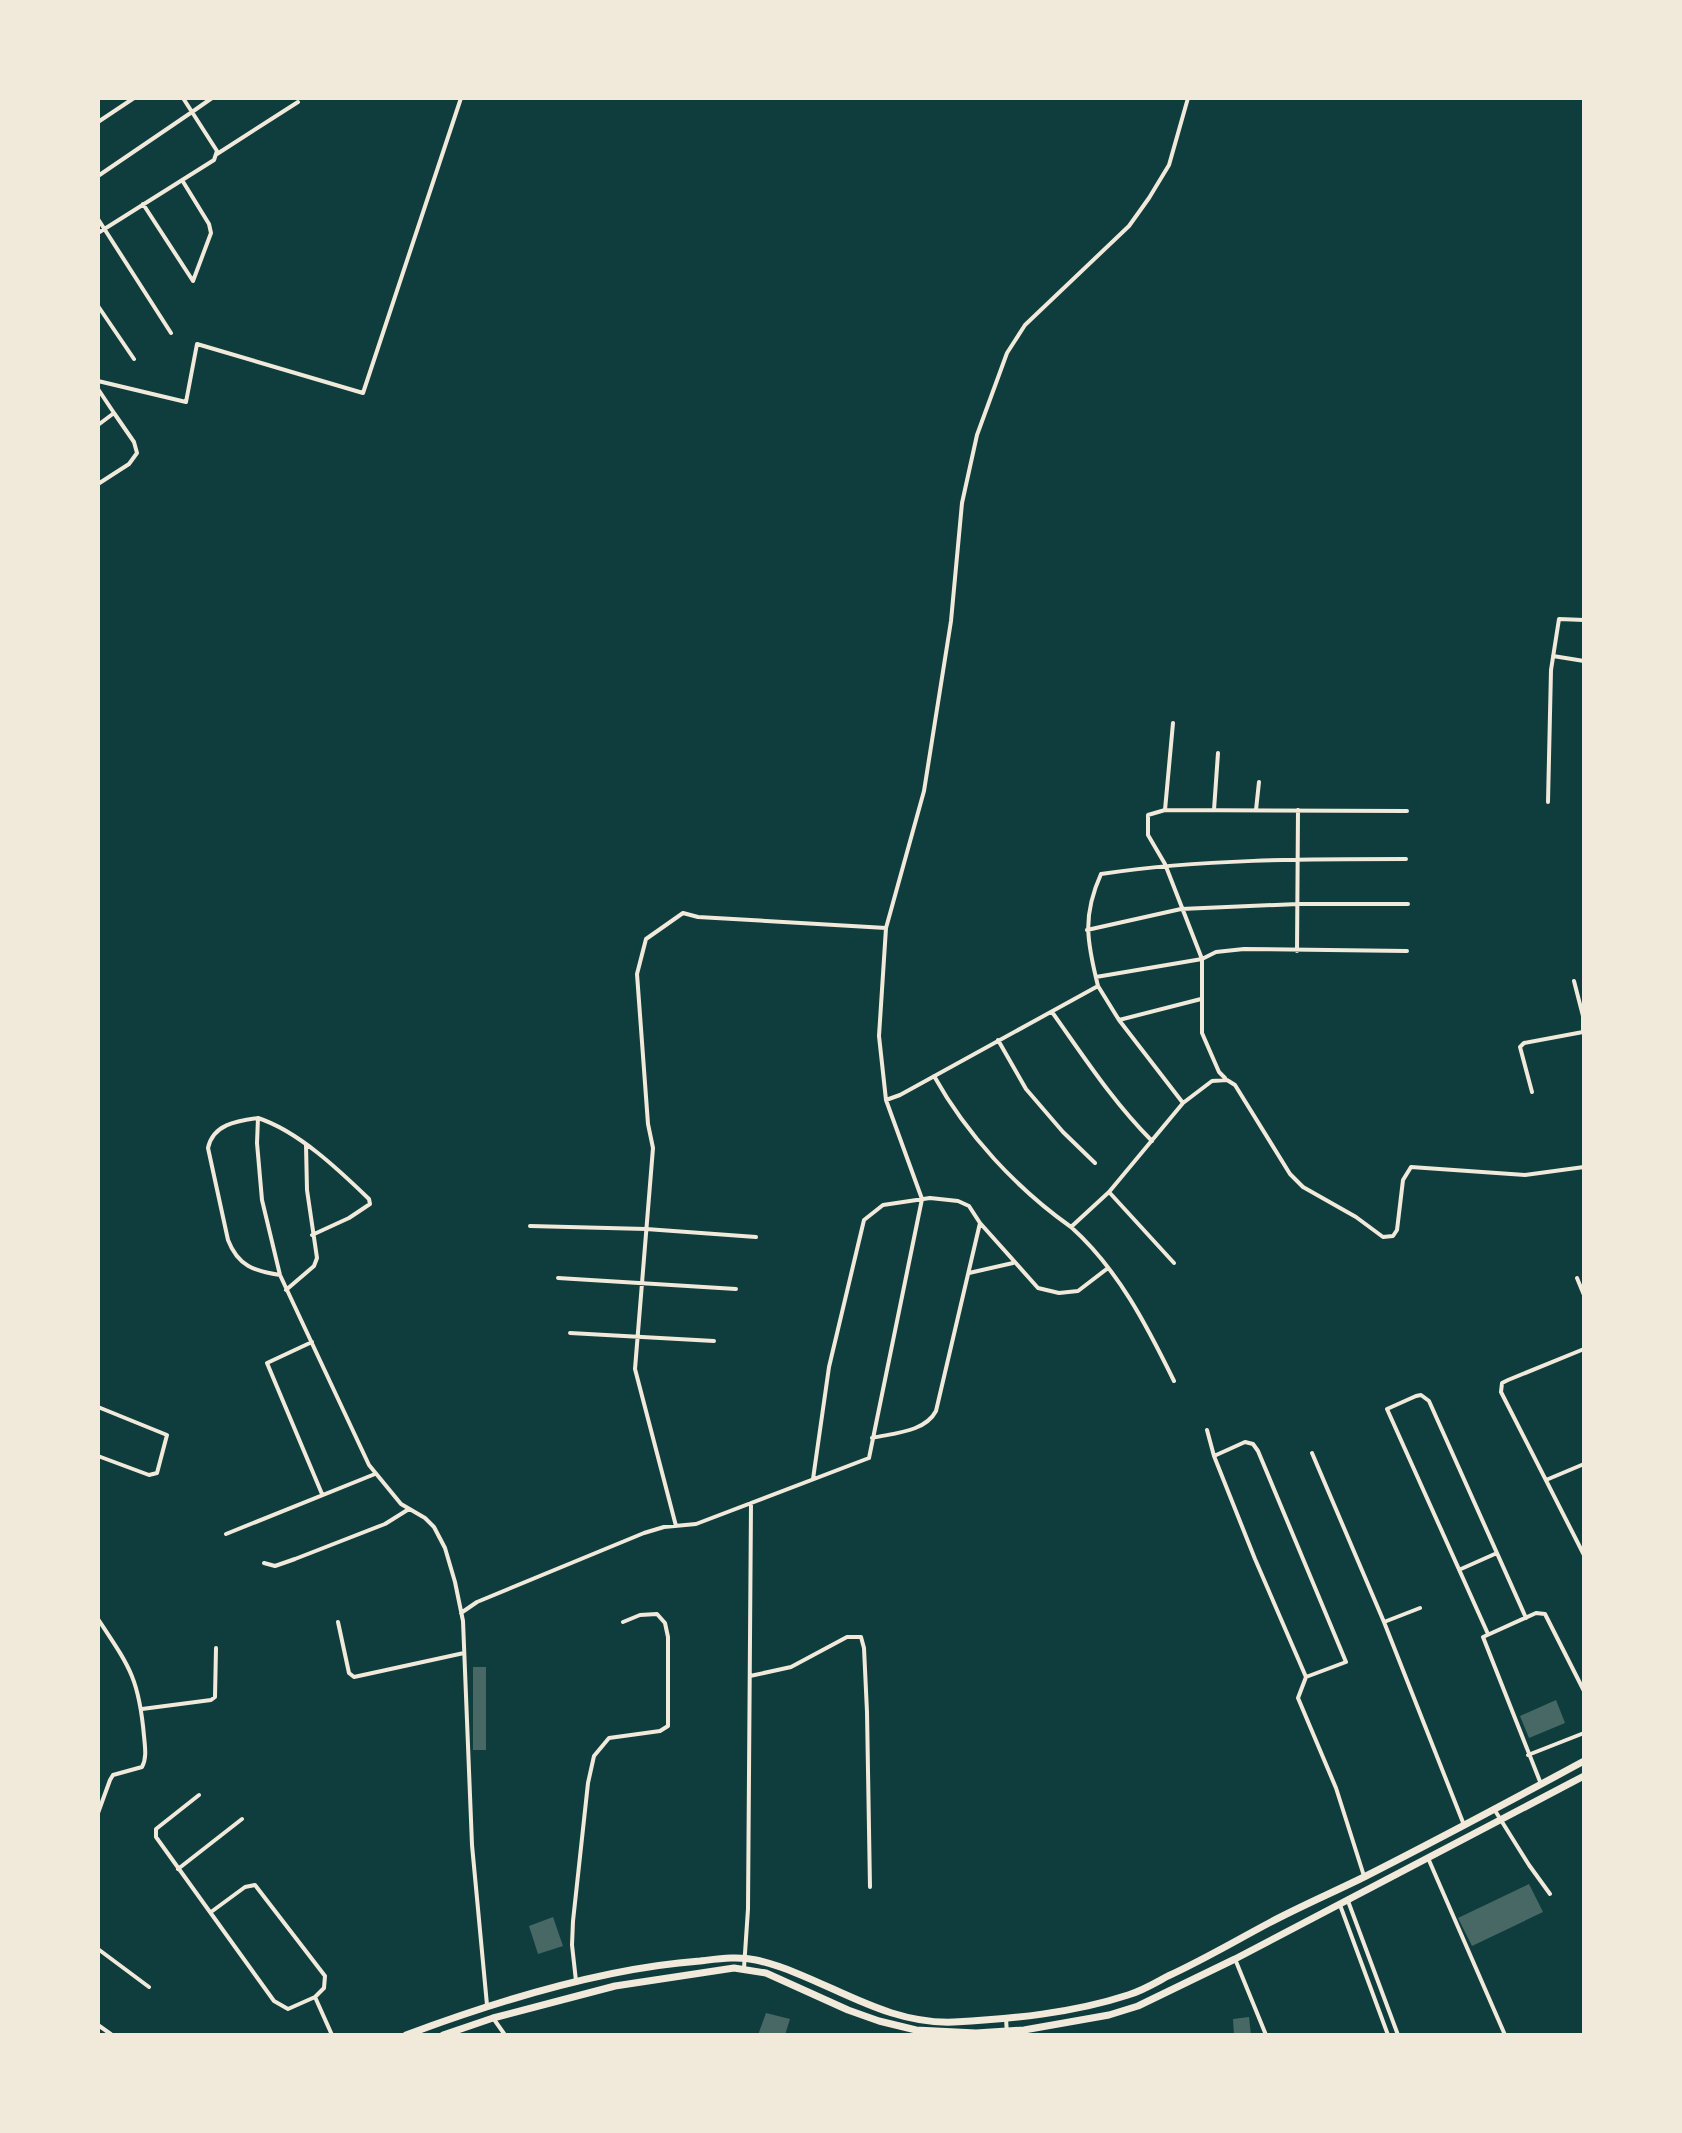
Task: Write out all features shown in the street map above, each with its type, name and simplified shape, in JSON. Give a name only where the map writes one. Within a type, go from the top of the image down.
[{"type":"highway","points":[[406,2035],[487,2007],[615,1972],[678,1962],[745,1958],[778,1966],[875,2008],[916,2020],[950,2022],[1066,2010],[1132,1994],[1584,1761]]},
{"type":"highway","points":[[443,2035],[493,2018],[615,1986],[744,1968],[766,1973],[879,2021],[916,2030],[1007,2033],[1067,2024],[1138,2006],[1344,1903],[1584,1776]]},
{"type":"highway","points":[[1269,1923],[1276,1937]]},
{"type":"highway","points":[[487,2007],[493,2018]]},
{"type":"street","points":[[98,122],[134,98]]},
{"type":"street","points":[[183,98],[217,154]]},
{"type":"street","points":[[98,176],[212,98]]},
{"type":"street","points":[[98,381],[186,402],[197,344],[363,393],[461,98]]},
{"type":"street","points":[[461,1613],[490,1596],[644,1533],[664,1527],[696,1524],[869,1458],[922,1199],[886,1100],[879,1036],[886,928],[924,791],[947,647],[962,503],[977,435],[1007,353],[1025,325],[1129,226],[1149,198],[1169,165],[1188,98]]},
{"type":"street","points":[[98,233],[214,160],[217,154],[298,102]]},
{"type":"street","points":[[143,204],[193,281],[211,233],[205,216],[182,180]]},
{"type":"street","points":[[98,219],[171,333]]},
{"type":"street","points":[[98,306],[134,359]]},
{"type":"street","points":[[98,389],[134,442],[137,453],[129,464],[98,484]]},
{"type":"street","points":[[98,425],[114,413]]},
{"type":"street","points":[[1548,802],[1553,656],[1559,619],[1584,620]]},
{"type":"street","points":[[1553,656],[1584,661]]},
{"type":"street","points":[[1165,810],[1173,723]]},
{"type":"street","points":[[1214,810],[1218,753]]},
{"type":"street","points":[[1256,810],[1259,782]]},
{"type":"street","points":[[1407,811],[1165,810],[1148,815],[1148,835],[1165,864],[1202,959],[1202,1033],[1219,1072],[1235,1085],[1290,1174],[1303,1187],[1356,1217],[1383,1237],[1393,1236],[1397,1230],[1403,1180],[1411,1167],[1416,1165],[1525,1175],[1584,1167]]},
{"type":"street","points":[[1297,951],[1298,810]]},
{"type":"street","points":[[1183,1103],[1119,1020],[1098,986],[1087,930],[1091,896],[1101,874],[1165,864],[1406,859]]},
{"type":"street","points":[[1087,930],[1181,909],[1298,904],[1408,904]]},
{"type":"street","points":[[676,1526],[636,1377],[653,1148],[648,1124],[637,974],[646,939],[683,913],[698,917],[886,928]]},
{"type":"street","points":[[1096,977],[1244,949],[1407,951]]},
{"type":"street","points":[[1532,1092],[1520,1047],[1524,1043],[1584,1033],[1574,981]]},
{"type":"street","points":[[886,1100],[1098,986]]},
{"type":"street","points":[[1119,1020],[1201,999]]},
{"type":"street","points":[[1052,1012],[1106,1089],[1152,1141]]},
{"type":"street","points":[[998,1040],[1026,1089],[1095,1163]]},
{"type":"street","points":[[934,1076],[953,1110],[983,1147],[1045,1209],[1088,1242],[1129,1297],[1174,1381]]},
{"type":"street","points":[[1071,1227],[1109,1192],[1183,1103],[1207,1083],[1217,1079],[1227,1080]]},
{"type":"street","points":[[258,1118],[262,1200],[286,1290],[375,1474],[409,1509],[425,1518],[439,1535],[451,1566],[461,1613],[472,1845],[487,2007]]},
{"type":"street","points":[[280,1275],[249,1268],[233,1254],[208,1148],[210,1140],[222,1126],[258,1118],[283,1129],[362,1192],[370,1204],[349,1218],[312,1235]]},
{"type":"street","points":[[286,1290],[316,1262],[307,1190],[306,1145]]},
{"type":"street","points":[[1109,1192],[1174,1263]]},
{"type":"street","points":[[813,1479],[831,1355],[864,1220],[883,1205],[922,1199],[958,1201],[969,1206],[1013,1263],[1038,1288],[1059,1293],[1078,1291],[1108,1268]]},
{"type":"street","points":[[872,1438],[918,1427],[933,1417],[980,1223]]},
{"type":"street","points":[[530,1226],[646,1229],[756,1237]]},
{"type":"street","points":[[967,1273],[1013,1263]]},
{"type":"street","points":[[558,1278],[736,1289]]},
{"type":"street","points":[[1577,1278],[1584,1295]]},
{"type":"street","points":[[570,1333],[714,1341]]},
{"type":"street","points":[[312,1342],[267,1363],[322,1494]]},
{"type":"street","points":[[1584,1349],[1502,1383],[1501,1392],[1584,1555]]},
{"type":"street","points":[[1488,1634],[1387,1409],[1416,1396],[1421,1395],[1429,1401],[1526,1618]]},
{"type":"street","points":[[98,1407],[167,1435],[157,1473],[149,1475],[98,1456]]},
{"type":"street","points":[[1207,1430],[1214,1456],[1255,1559],[1306,1677],[1298,1698],[1336,1788],[1364,1877]]},
{"type":"street","points":[[1214,1456],[1245,1442],[1253,1444],[1320,1596],[1346,1662],[1306,1677]]},
{"type":"street","points":[[1312,1453],[1384,1622],[1464,1825]]},
{"type":"street","points":[[1546,1480],[1584,1464]]},
{"type":"street","points":[[226,1534],[375,1474]]},
{"type":"street","points":[[744,1968],[748,1909],[751,1503]]},
{"type":"street","points":[[264,1563],[275,1566],[295,1559],[385,1524],[409,1509]]},
{"type":"street","points":[[1461,1569],[1497,1553]]},
{"type":"street","points":[[1384,1622],[1420,1608]]},
{"type":"street","points":[[576,1983],[572,1945],[576,1883],[594,1756],[609,1738],[660,1731],[668,1726],[668,1637],[665,1623],[657,1614],[648,1613],[623,1622]]},
{"type":"street","points":[[1541,1784],[1483,1637],[1541,1613],[1549,1619],[1584,1691]]},
{"type":"street","points":[[98,1619],[130,1667],[139,1692],[145,1764],[138,1770],[113,1775],[98,1813]]},
{"type":"street","points":[[338,1622],[349,1673],[354,1677],[464,1653]]},
{"type":"street","points":[[750,1676],[791,1667],[847,1637],[861,1637],[867,1712],[870,1887]]},
{"type":"street","points":[[142,1709],[215,1697],[216,1648]]},
{"type":"street","points":[[1528,1755],[1584,1733]]},
{"type":"street","points":[[199,1795],[155,1831],[156,1837],[280,2007],[294,2008],[315,1997],[324,1988],[325,1976],[255,1885],[245,1887],[211,1912]]},
{"type":"street","points":[[1494,1809],[1550,1894]]},
{"type":"street","points":[[178,1869],[242,1819]]},
{"type":"street","points":[[1428,1858],[1505,2035]]},
{"type":"street","points":[[1344,1903],[1388,2035]]},
{"type":"street","points":[[1344,1903],[1398,2035]]},
{"type":"street","points":[[98,1949],[149,1987]]},
{"type":"street","points":[[1235,1959],[1266,2035]]},
{"type":"street","points":[[315,1997],[332,2035]]},
{"type":"street","points":[[493,2018],[505,2035]]},
{"type":"street","points":[[1006,2018],[1007,2033]]},
{"type":"street","points":[[98,2025],[112,2035]]},
{"type":"building","points":[[473,1667],[486,1667],[486,1750],[473,1750]]},
{"type":"building","points":[[1556,1700],[1565,1723],[1529,1738],[1520,1716]]},
{"type":"building","points":[[1529,1884],[1543,1912],[1472,1946],[1458,1918]]},
{"type":"building","points":[[553,1917],[563,1946],[538,1954],[529,1926]]},
{"type":"building","points":[[766,2013],[790,2019],[785,2035],[758,2035]]},
{"type":"building","points":[[1249,2017],[1251,2035],[1234,2035],[1233,2019]]}]
